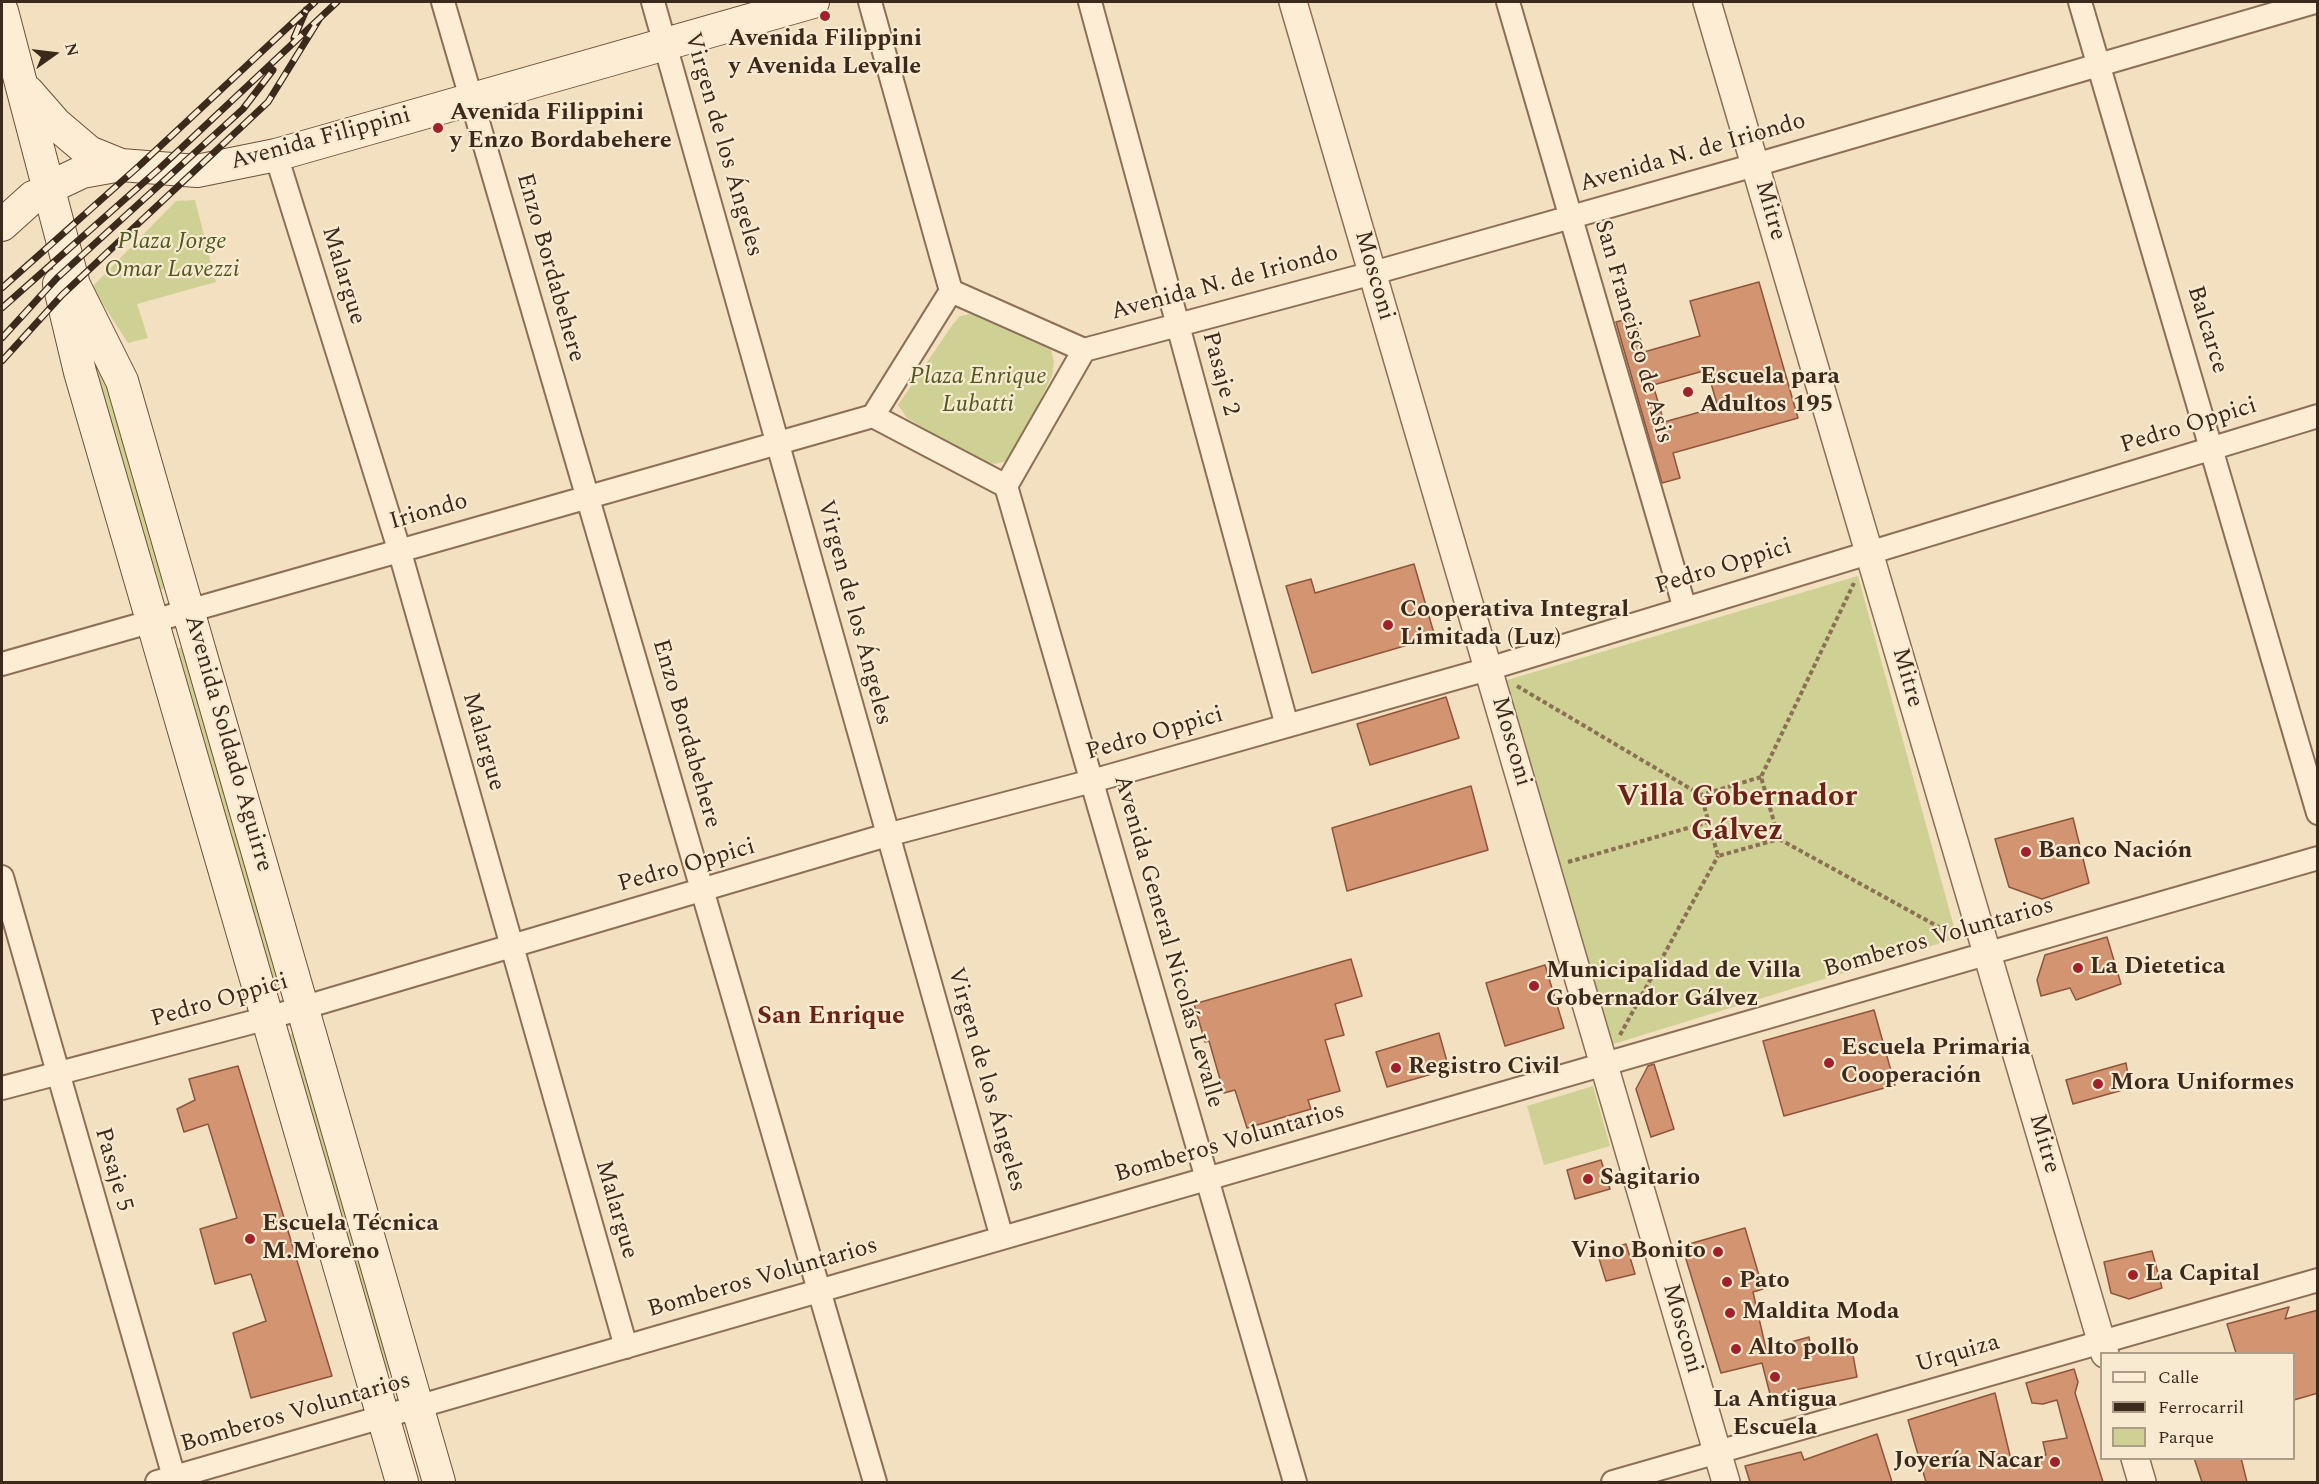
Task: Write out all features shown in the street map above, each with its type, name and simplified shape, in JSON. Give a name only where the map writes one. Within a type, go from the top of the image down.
[{"type":"main road","name":"Avenida Filippini","points":[[13,88],[89,152],[121,165],[197,171],[276,155],[813,2]]},
{"type":"main road","name":"Avenida Soldado Aguirre","points":[[2,11],[13,88],[152,619],[402,1482]]},
{"type":"main road","points":[[2,225],[41,192],[82,172],[121,165]]},
{"type":"main road","name":"Avenida Soldado Aguirre","points":[[41,192],[74,285],[122,381],[440,1482]]},
{"type":"street","name":"Enzo Bordabehere","points":[[443,2],[875,1482]]},
{"type":"street","name":"Virgen de los Ángeles","points":[[653,2],[1002,1238]]},
{"type":"street","points":[[870,2],[951,291],[873,416],[1006,486],[1084,350],[951,291]]},
{"type":"street","name":"Pasaje 2","points":[[1090,2],[1287,726]]},
{"type":"street","name":"Mosconi","points":[[1293,2],[1726,1482]]},
{"type":"street","name":"San Francisco de Asis","points":[[1508,2],[1685,609]]},
{"type":"street","name":"Mitre","points":[[1707,2],[2103,1348]]},
{"type":"street","name":"Balcarce","points":[[2080,2],[2213,448],[2318,813]]},
{"type":"street","name":"Avenida N. de Iriondo","points":[[1084,350],[1373,273],[1755,165],[2098,63],[2314,2]]},
{"type":"street","name":"Malargue","points":[[276,155],[399,549],[626,1347]]},
{"type":"street","name":"Iriondo","points":[[2,664],[152,619],[873,416]]},
{"type":"street","name":"Pedro Oppici","points":[[2,1088],[267,1018],[887,835],[1092,781],[1488,669],[2318,416]]},
{"type":"street","name":"Avenida General Nicolás Levalle","points":[[1006,486],[1295,1482]]},
{"type":"street","name":"Bomberos Voluntarios","points":[[165,1480],[2318,858]]},
{"type":"street","name":"Pasaje 5","points":[[2,877],[165,1480]]},
{"type":"street","name":"Urquiza","points":[[1613,1482],[2103,1348],[2318,1280]]},
{"type":"street","points":[[2136,1460],[2142,1482]]},
{"type":"path","points":[[1779,839],[1761,777],[1869,552]]},
{"type":"path","points":[[1488,669],[1701,795],[1718,856],[1604,1064]]},
{"type":"path","points":[[1701,795],[1761,777]]},
{"type":"path","points":[[1547,868],[1708,822]]},
{"type":"path","points":[[1718,856],[1779,839],[1987,954]]},
{"type":"green space","name":"Plaza Jorge Omar Lavezzi","points":[[195,200],[216,282],[137,304],[148,338],[128,343],[92,287],[176,201]]},
{"type":"green space","points":[[74,301],[106,365],[166,588],[157,590]]},
{"type":"green space","name":"Plaza Enrique Lubatti","points":[[970,314],[1051,350],[1054,362],[1052,376],[1011,460],[995,464],[979,461],[907,418],[898,405],[953,324],[960,316]]},
{"type":"green space","points":[[1858,576],[1957,938],[1607,1046],[1497,683]]},
{"type":"green space","points":[[182,647],[187,652],[279,984],[271,986],[175,650]]},
{"type":"green space","points":[[293,1033],[299,1037],[391,1370],[383,1372],[287,1035]]},
{"type":"green space","points":[[1593,1086],[1610,1146],[1544,1165],[1527,1106]]},
{"type":"building","points":[[1759,282],[1798,418],[1673,453],[1680,478],[1662,483],[1616,322],[1634,317],[1644,352],[1700,336],[1690,301]],"holes":[[[1707,370],[1718,407],[1664,422],[1653,385]]]},
{"type":"building","points":[[1414,564],[1435,637],[1312,673],[1286,586],[1311,579],[1315,593]]},
{"type":"building","points":[[1446,697],[1459,738],[1370,765],[1357,724]]},
{"type":"building","points":[[1471,786],[1488,850],[1347,891],[1332,828]]},
{"type":"building","points":[[2073,818],[2089,883],[2042,899],[2009,887],[1995,839]]},
{"type":"building","name":"La Dietetica","points":[[2107,937],[2121,984],[2076,1000],[2070,988],[2041,996],[2037,980],[2045,955]]},
{"type":"building","points":[[1351,959],[1362,996],[1335,1004],[1344,1035],[1325,1040],[1340,1091],[1308,1100],[1311,1109],[1247,1128],[1235,1090],[1224,1093],[1209,1041],[1205,1042],[1194,1004]]},
{"type":"building","points":[[1545,965],[1564,1028],[1505,1046],[1486,983]]},
{"type":"building","name":"Escuela Primaria Cooperación","points":[[1874,1010],[1895,1085],[1784,1116],[1763,1041]]},
{"type":"building","points":[[1439,1033],[1449,1069],[1387,1087],[1376,1052]]},
{"type":"building","name":"Mora Uniformes","points":[[2126,1063],[2130,1088],[2073,1104],[2066,1080]]},
{"type":"building","points":[[1654,1064],[1674,1129],[1651,1137],[1636,1089],[1648,1066]]},
{"type":"building","points":[[238,1066],[332,1376],[251,1398],[233,1333],[266,1321],[251,1274],[215,1284],[200,1229],[237,1218],[208,1124],[184,1132],[177,1109],[195,1100],[189,1079]]},
{"type":"building","name":"Sagitario","points":[[1601,1160],[1610,1189],[1575,1199],[1567,1170]]},
{"type":"building","points":[[1745,1228],[1763,1289],[1753,1292],[1766,1349],[1809,1337],[1811,1350],[1850,1339],[1857,1377],[1790,1391],[1771,1398],[1762,1363],[1721,1373],[1682,1246]]},
{"type":"building","points":[[1626,1244],[1635,1274],[1606,1281],[1597,1252]]},
{"type":"building","name":"La Capital","points":[[2152,1251],[2162,1288],[2129,1299],[2111,1293],[2104,1262]]},
{"type":"building","points":[[2289,1307],[2285,1319],[2318,1310],[2318,1393],[2295,1400],[2295,1352],[2236,1352],[2227,1324]]},
{"type":"building","points":[[2074,1369],[2078,1382],[2075,1393],[2103,1482],[1926,1482],[1908,1420],[1995,1393],[2012,1464],[2046,1455],[2043,1442],[2067,1438],[2057,1400],[2043,1404],[2032,1403],[2026,1383]]},
{"type":"building","points":[[1877,1434],[1892,1482],[1750,1482],[1745,1466],[1801,1452],[1804,1460]]},
{"type":"building","points":[[2195,1460],[2242,1460],[2247,1482],[2202,1482]]},
{"type":"railway","points":[[2,288],[139,166],[315,2]]},
{"type":"railway","points":[[2,308],[159,169],[337,2]]},
{"type":"railway","points":[[294,38],[306,10]]},
{"type":"railway","points":[[2,361],[62,295],[268,102],[320,18]]},
{"type":"railway","points":[[2,338],[57,278],[243,109],[273,70]]},
{"type":"place","name":"Avenida Filippini y Avenida Levalle","points":[[825,16]]},
{"type":"place","name":"Avenida Filippini y Enzo Bordabehere","points":[[438,128]]},
{"type":"place","name":"Escuela para Adultos 195","points":[[1688,392]]},
{"type":"place","name":"Cooperativa Integral Limitada (Luz)","points":[[1388,625]]},
{"type":"place","name":"Banco Nación","points":[[2026,852]]},
{"type":"place","name":"La Dietetica","points":[[2078,968]]},
{"type":"place","name":"Municipalidad de Villa Gobernador Gálvez","points":[[1534,986]]},
{"type":"place","name":"Escuela Primaria Cooperación","points":[[1829,1063]]},
{"type":"place","name":"Registro Civil","points":[[1396,1068]]},
{"type":"place","name":"Mora Uniformes","points":[[2098,1084]]},
{"type":"place","name":"Sagitario","points":[[1588,1179]]},
{"type":"place","name":"Escuela Técnica M.Moreno","points":[[250,1239]]},
{"type":"place","name":"Vino Bonito","points":[[1718,1252]]},
{"type":"place","name":"La Capital","points":[[2133,1275]]},
{"type":"place","name":"Pato","points":[[1727,1282]]},
{"type":"place","name":"Maldita Moda","points":[[1730,1313]]},
{"type":"place","name":"Alto pollo","points":[[1736,1349]]},
{"type":"place","name":"La Antigua Escuela","points":[[1775,1377]]},
{"type":"place","name":"Joyería Nacar","points":[[2055,1462]]},
{"type":"district","name":"Villa Gobernador Gálvez","points":[[1737,816]]},
{"type":"district","name":"San Enrique","points":[[831,1018]]}]
